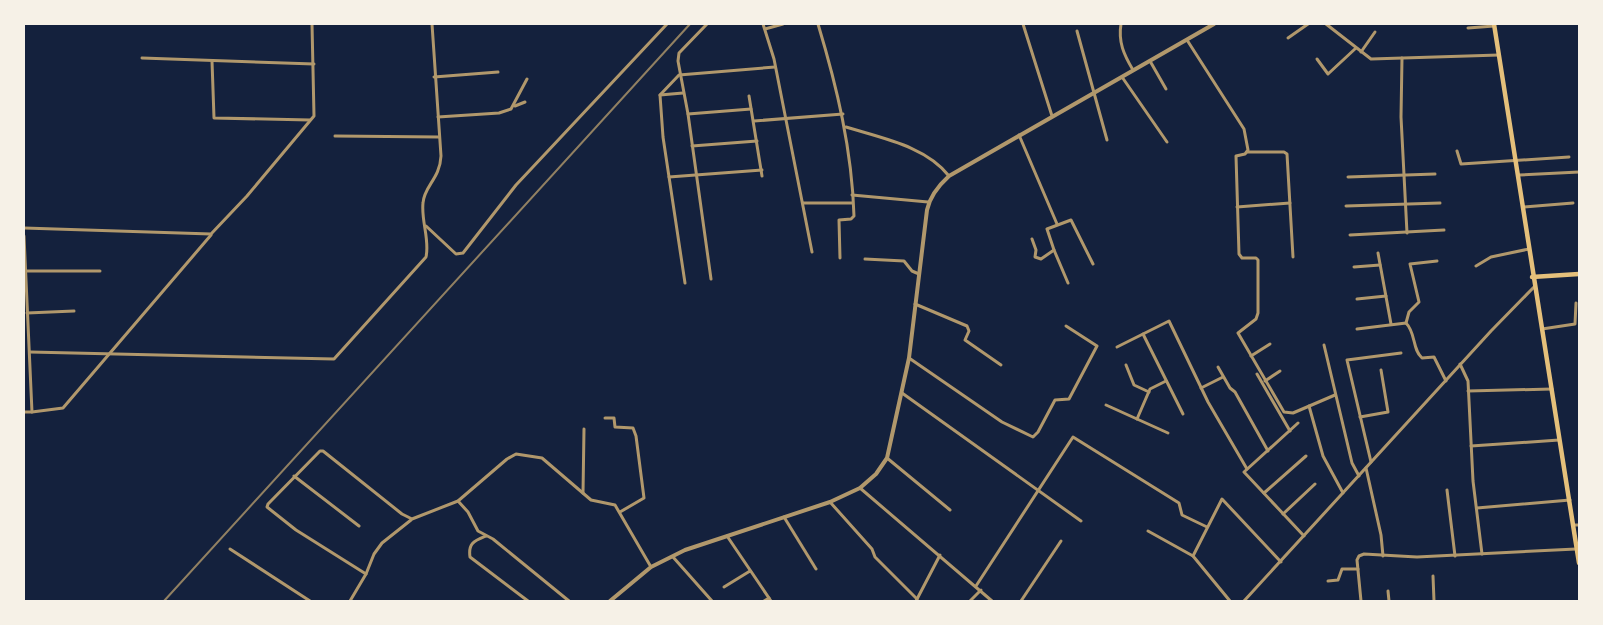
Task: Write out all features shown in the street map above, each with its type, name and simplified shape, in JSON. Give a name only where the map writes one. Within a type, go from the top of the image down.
[{"type":"main road","points":[[1494,25],[1524,207],[1532,277],[1559,440],[1576,525],[1579,563]]},
{"type":"main road","points":[[1532,277],[1579,274]]},
{"type":"street","points":[[24,412],[64,408],[211,234],[247,196],[311,120],[315,112],[312,24]]},
{"type":"street","points":[[30,352],[334,359],[426,258],[422,204],[424,194],[437,177],[440,166],[432,24]]},
{"type":"street","points":[[425,226],[456,254],[463,254],[516,185],[667,24]]},
{"type":"street","points":[[707,24],[679,53],[679,75],[688,114],[711,279]]},
{"type":"street","points":[[764,24],[775,67],[812,252]]},
{"type":"street","points":[[765,29],[783,24]]},
{"type":"street","points":[[818,24],[846,127],[853,218],[841,218],[838,221],[840,258]]},
{"type":"street","points":[[1023,24],[1052,116]]},
{"type":"street","points":[[1121,24],[1120,41],[1133,70]]},
{"type":"street","points":[[610,601],[651,567],[727,535],[830,502],[860,488],[876,474],[887,458],[902,393],[909,358],[928,202],[939,184],[949,176],[1019,135],[1214,24]]},
{"type":"street","points":[[1288,38],[1308,24]]},
{"type":"street","points":[[1326,24],[1361,52],[1374,59],[1499,55]]},
{"type":"street","points":[[1468,28],[1494,25]]},
{"type":"street","points":[[1077,31],[1107,140]]},
{"type":"street","points":[[1361,52],[1374,32]]},
{"type":"street","points":[[1187,40],[1244,129],[1247,152]]},
{"type":"street","points":[[1317,59],[1328,74],[1356,48]]},
{"type":"street","points":[[142,58],[314,64]]},
{"type":"street","points":[[1402,58],[1401,117],[1407,233]]},
{"type":"street","points":[[212,60],[214,118],[311,120]]},
{"type":"street","points":[[1150,61],[1166,89]]},
{"type":"street","points":[[685,282],[669,177],[660,95],[679,75],[775,67]]},
{"type":"street","points":[[434,77],[498,72]]},
{"type":"street","points":[[1122,76],[1167,142]]},
{"type":"street","points":[[438,117],[498,113],[511,109],[527,79]]},
{"type":"street","points":[[660,95],[683,93]]},
{"type":"street","points":[[749,96],[762,176]]},
{"type":"street","points":[[438,117],[493,112],[525,102]]},
{"type":"street","points":[[688,114],[751,109]]},
{"type":"street","points":[[754,121],[785,117],[843,114]]},
{"type":"street","points":[[846,127],[890,141],[933,159],[949,176]]},
{"type":"street","points":[[1019,135],[1057,224]]},
{"type":"street","points":[[335,136],[439,137]]},
{"type":"street","points":[[692,146],[757,141]]},
{"type":"street","points":[[1457,151],[1461,164],[1570,157]]},
{"type":"street","points":[[1293,256],[1287,154],[1284,152],[1247,152],[1236,156],[1240,257],[1256,258],[1259,264],[1258,316],[1238,332],[1284,412],[1293,412],[1335,395]]},
{"type":"street","points":[[669,177],[762,170]]},
{"type":"street","points":[[1519,175],[1579,172]]},
{"type":"street","points":[[1348,177],[1435,174]]},
{"type":"street","points":[[852,195],[928,202]]},
{"type":"street","points":[[803,203],[852,203]]},
{"type":"street","points":[[1237,207],[1290,203]]},
{"type":"street","points":[[1346,206],[1440,203]]},
{"type":"street","points":[[1524,207],[1573,203]]},
{"type":"street","points":[[1068,283],[1047,230],[1057,224],[1071,220],[1092,264]]},
{"type":"street","points":[[24,228],[211,234]]},
{"type":"street","points":[[1350,235],[1444,230]]},
{"type":"street","points":[[24,236],[32,412]]},
{"type":"street","points":[[1032,239],[1037,259],[1041,259],[1054,250]]},
{"type":"street","points":[[1476,266],[1491,257],[1528,249]]},
{"type":"street","points":[[1378,253],[1390,324]]},
{"type":"street","points":[[865,259],[904,260],[912,271],[919,274]]},
{"type":"street","points":[[1406,323],[1409,312],[1419,302],[1410,264],[1437,261]]},
{"type":"street","points":[[1354,268],[1380,265]]},
{"type":"street","points":[[26,271],[100,271]]},
{"type":"street","points":[[1244,601],[1460,364],[1534,287]]},
{"type":"street","points":[[1357,299],[1386,296]]},
{"type":"street","points":[[1541,329],[1575,324],[1576,303]]},
{"type":"street","points":[[915,304],[967,326],[969,331],[965,340],[1001,365]]},
{"type":"street","points":[[27,313],[74,310]]},
{"type":"street","points":[[1117,347],[1169,321],[1201,388],[1247,469]]},
{"type":"street","points":[[1357,329],[1406,323]]},
{"type":"street","points":[[1406,323],[1412,330],[1417,354],[1422,358],[1434,357],[1446,380]]},
{"type":"street","points":[[909,358],[1002,422],[1033,437],[1038,432],[1055,400],[1069,399],[1097,346],[1094,341],[1066,326]]},
{"type":"street","points":[[1143,334],[1182,414]]},
{"type":"street","points":[[1251,356],[1270,344]]},
{"type":"street","points":[[1324,345],[1352,463],[1359,476]]},
{"type":"street","points":[[1371,462],[1346,360],[1401,353]]},
{"type":"street","points":[[1460,364],[1466,373],[1476,508],[1482,554]]},
{"type":"street","points":[[1126,365],[1134,385],[1149,392]]},
{"type":"street","points":[[1218,367],[1235,392],[1268,451]]},
{"type":"street","points":[[1360,417],[1388,412],[1381,370]]},
{"type":"street","points":[[1265,381],[1280,371]]},
{"type":"street","points":[[1257,374],[1290,431]]},
{"type":"street","points":[[1201,388],[1223,377]]},
{"type":"street","points":[[1137,419],[1149,392],[1166,381]]},
{"type":"street","points":[[1468,391],[1552,389]]},
{"type":"street","points":[[902,393],[1082,521]]},
{"type":"street","points":[[1106,405],[1168,433]]},
{"type":"street","points":[[1308,406],[1323,456],[1343,493]]},
{"type":"street","points":[[605,418],[614,418],[615,427],[633,428],[636,436],[644,498],[620,512]]},
{"type":"street","points":[[1298,423],[1244,472],[1304,536]]},
{"type":"street","points":[[583,494],[584,429]]},
{"type":"street","points":[[976,586],[1072,437],[1179,504],[1182,515],[1207,527]]},
{"type":"street","points":[[1471,446],[1559,440]]},
{"type":"street","points":[[366,574],[268,509],[268,504],[317,452],[323,451],[402,514],[412,519]]},
{"type":"street","points":[[350,601],[366,574],[374,554],[382,543],[412,519],[458,501],[507,459],[516,454],[542,458],[583,494],[597,502],[613,503],[651,567]]},
{"type":"street","points":[[1264,493],[1306,456]]},
{"type":"street","points":[[887,458],[950,510]]},
{"type":"street","points":[[1366,468],[1381,535],[1383,556]]},
{"type":"street","points":[[294,476],[359,526]]},
{"type":"street","points":[[1283,514],[1315,484]]},
{"type":"street","points":[[860,488],[992,601]]},
{"type":"street","points":[[1447,490],[1455,556]]},
{"type":"street","points":[[1193,556],[1220,499],[1224,500],[1281,562]]},
{"type":"street","points":[[1476,508],[1570,500]]},
{"type":"street","points":[[458,501],[468,512],[474,527],[487,535],[570,601]]},
{"type":"street","points":[[830,502],[872,550],[874,557],[916,600],[940,555]]},
{"type":"street","points":[[784,516],[816,569]]},
{"type":"street","points":[[1148,531],[1193,556],[1230,601]]},
{"type":"street","points":[[487,535],[472,542],[469,548],[470,557],[528,601]]},
{"type":"street","points":[[727,535],[770,600],[764,601]]},
{"type":"street","points":[[1021,601],[1061,541]]},
{"type":"street","points":[[230,549],[310,601]]},
{"type":"street","points":[[1361,601],[1358,569],[1359,556],[1369,554],[1405,558],[1577,549]]},
{"type":"street","points":[[673,557],[712,601]]},
{"type":"street","points":[[1328,581],[1338,580],[1341,570],[1358,569]]},
{"type":"street","points":[[724,587],[750,571]]},
{"type":"street","points":[[1433,576],[1434,601]]},
{"type":"street","points":[[970,601],[981,590]]},
{"type":"street","points":[[1388,591],[1389,601]]},
{"type":"railway","points":[[164,601],[690,24]]}]
